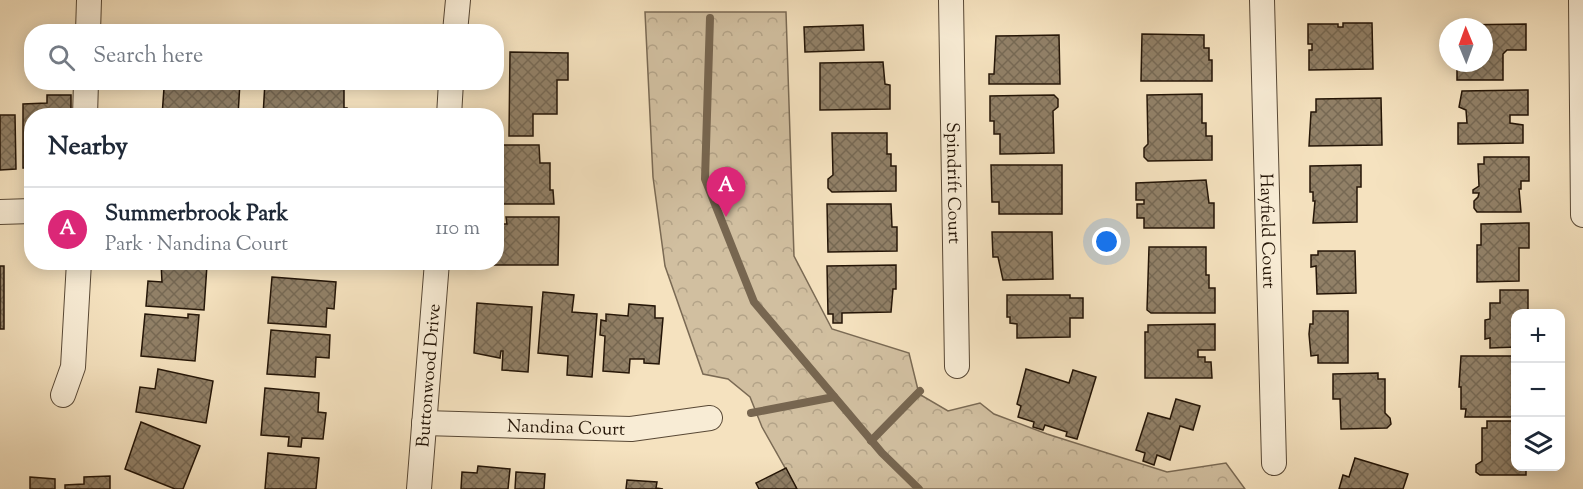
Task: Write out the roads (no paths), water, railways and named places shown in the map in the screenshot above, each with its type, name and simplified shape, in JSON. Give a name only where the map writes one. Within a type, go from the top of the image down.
[{"type":"street","points":[[88,24],[89,0]]},
{"type":"street","points":[[456,24],[458,0]]},
{"type":"street","name":"Spindrift Court","points":[[951,0],[957,366]]},
{"type":"street","name":"Hayfield Court","points":[[1262,0],[1274,463]]},
{"type":"street","points":[[1581,0],[1583,215]]},
{"type":"street","points":[[85,108],[86,90]]},
{"type":"street","points":[[449,108],[450,90]]},
{"type":"street","points":[[0,212],[24,211]]},
{"type":"street","points":[[63,395],[73,367],[79,270]]},
{"type":"street","name":"Buttonwood Drive","points":[[419,489],[436,270]]},
{"type":"street","name":"Nandina Court","points":[[424,423],[631,429],[710,418]]},
{"type":"waterway","points":[[710,18],[705,179],[754,302],[882,453],[919,489]]},
{"type":"waterway","points":[[871,441],[920,391]]},
{"type":"waterway","points":[[751,413],[834,397]]},
{"type":"place","name":"Summerbrook Park","points":[[726,217]]}]
